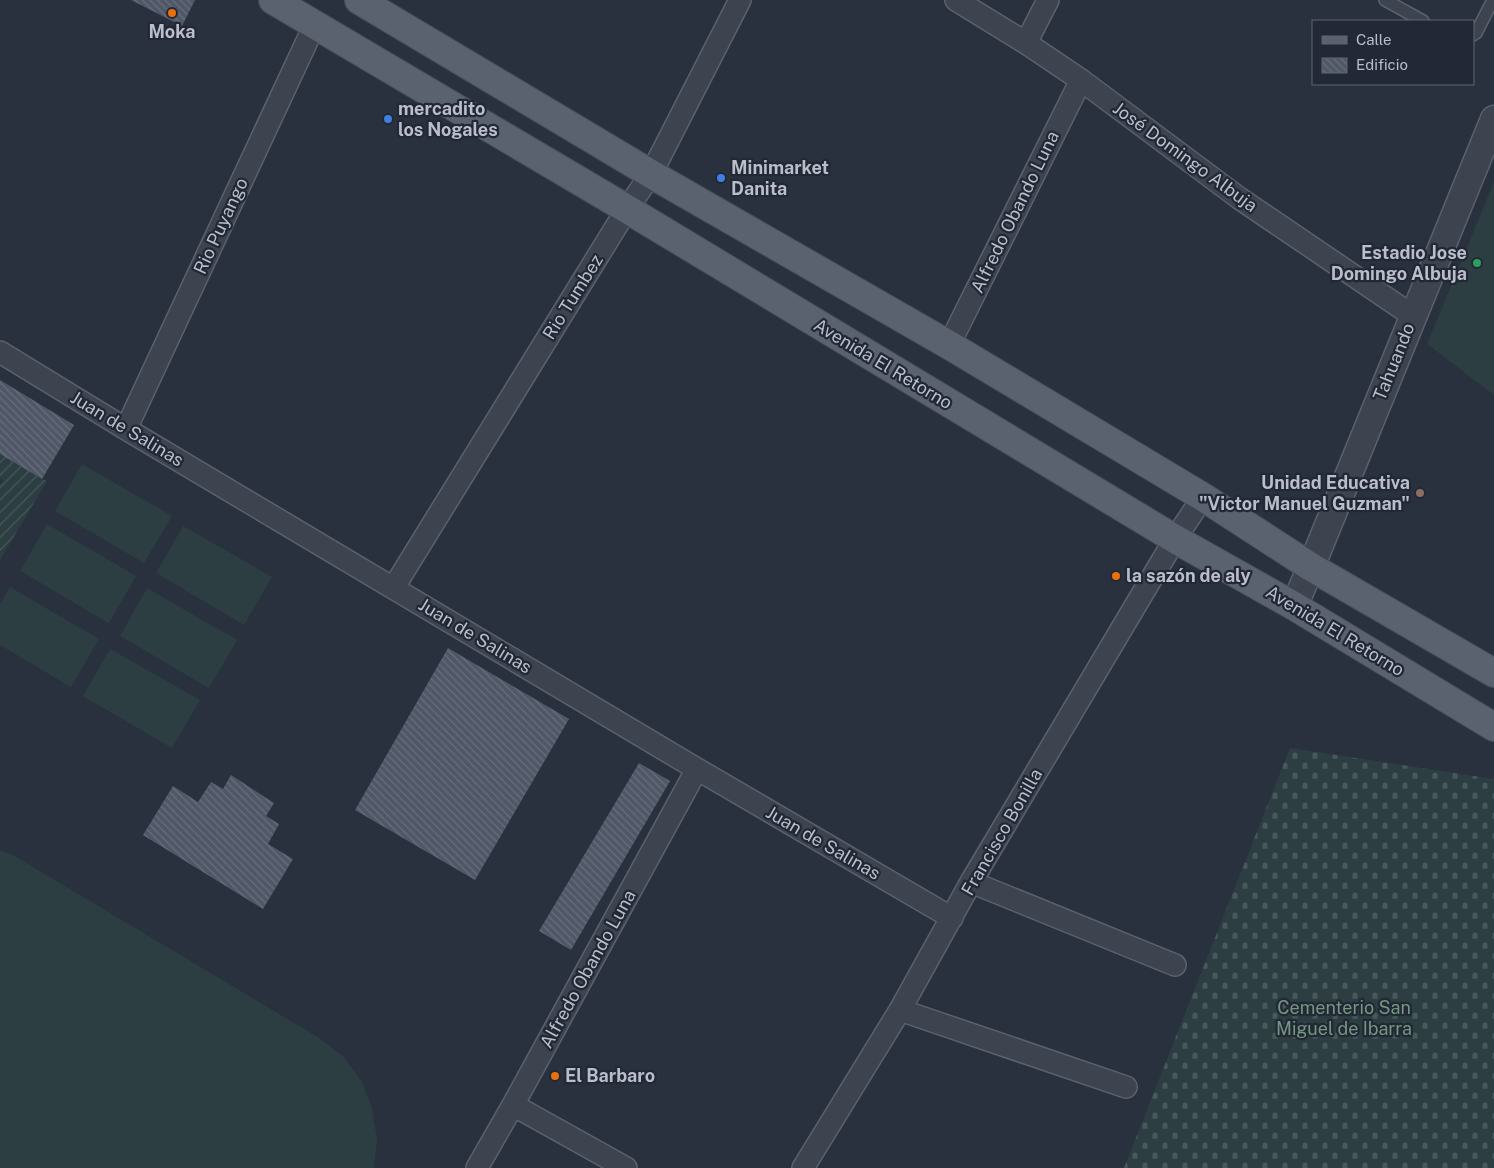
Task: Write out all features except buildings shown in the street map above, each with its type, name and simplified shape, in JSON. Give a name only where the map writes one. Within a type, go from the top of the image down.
[{"type":"main road","name":"Avenida El Retorno","points":[[273,0],[627,209],[1175,539],[1294,606],[1494,727]]},
{"type":"main road","points":[[359,0],[651,174],[949,345],[1203,497],[1311,567],[1494,673]]},
{"type":"street","name":"Rio Tumbez","points":[[394,587],[627,209],[651,174],[740,0]]},
{"type":"street","name":"José Domingo Albuja","points":[[956,0],[1026,43],[1081,80],[1239,198],[1413,316]]},
{"type":"street","points":[[1026,43],[1048,0]]},
{"type":"street","name":"Rio Puyango","points":[[126,428],[315,24]]},
{"type":"street","name":"Alfredo Obando Luna","points":[[949,345],[1081,80]]},
{"type":"street","name":"Tahuando","points":[[1294,606],[1494,119]]},
{"type":"street","name":"Juan de Salinas","points":[[0,352],[697,769],[952,918]]},
{"type":"street","name":"Francisco Bonilla","points":[[803,1168],[900,1010],[971,882],[1175,539],[1203,497]]},
{"type":"street","name":"Alfredo Obando Luna","points":[[477,1168],[513,1106],[697,769]]},
{"type":"street","points":[[971,882],[1175,965]]},
{"type":"street","points":[[900,1010],[1126,1087]]},
{"type":"street","points":[[513,1106],[626,1168]]},
{"type":"lane","points":[[1385,0],[1421,20]]},
{"type":"lane","points":[[1474,34],[1493,0]]},
{"type":"green space","name":"Estadio Jose Domingo Albuja","points":[[1494,182],[1494,395],[1427,344]]},
{"type":"green space","points":[[0,454],[47,481],[0,560],[0,485],[3,481],[0,479]]},
{"type":"green space","points":[[82,464],[172,516],[144,563],[55,511]]},
{"type":"green space","points":[[47,524],[136,576],[109,623],[20,571]]},
{"type":"green space","points":[[183,526],[272,577],[244,625],[156,573]]},
{"type":"green space","points":[[10,587],[99,639],[71,687],[0,645],[0,604]]},
{"type":"green space","points":[[147,588],[237,640],[209,688],[120,636]]},
{"type":"green space","points":[[110,649],[200,700],[172,748],[83,696]]},
{"type":"green space","name":"Cementerio San Miguel de Ibarra","points":[[1290,748],[1494,779],[1494,1168],[1124,1168]]},
{"type":"green space","points":[[0,850],[13,855],[319,1038],[344,1057],[362,1082],[372,1108],[377,1139],[374,1168],[0,1168]]},
{"type":"place","name":"Moka","points":[[172,13]]},
{"type":"place","name":"mercadito los Nogales","points":[[388,119]]},
{"type":"place","name":"Minimarket Danita","points":[[721,178]]},
{"type":"place","name":"Estadio Jose Domingo Albuja","points":[[1477,263]]},
{"type":"place","name":"Unidad Educativa \"Victor Manuel Guzman\"","points":[[1420,493]]},
{"type":"place","name":"la sazón de aly","points":[[1116,576]]},
{"type":"place","name":"El Barbaro","points":[[555,1076]]}]
